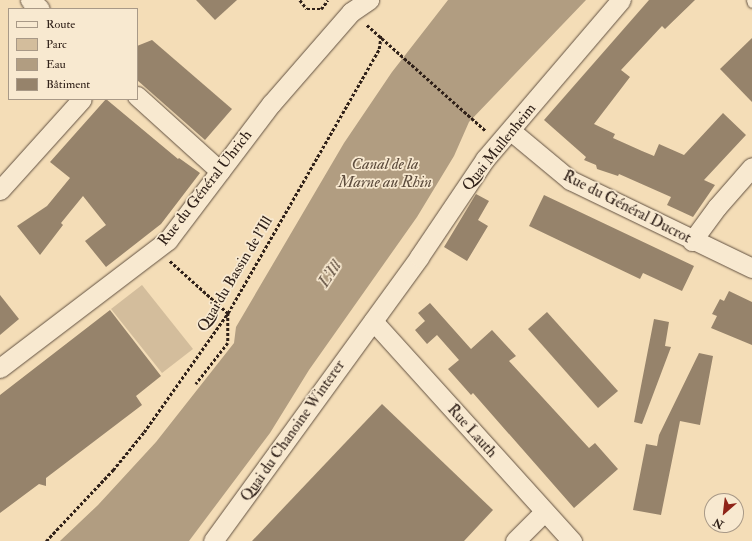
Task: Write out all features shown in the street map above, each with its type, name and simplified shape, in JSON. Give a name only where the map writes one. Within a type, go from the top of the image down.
[{"type":"street","points":[[30,0],[39,8]]},
{"type":"street","name":"Rue du Général Uhrich","points":[[0,368],[156,249],[181,224],[271,104],[351,12],[369,0]]},
{"type":"street","name":"Quai Mullenheim","points":[[372,321],[419,257],[471,178],[621,0]]},
{"type":"street","points":[[138,97],[220,171]]},
{"type":"street","points":[[0,190],[81,100]]},
{"type":"street","name":"Rue du Général Ducrot","points":[[511,131],[570,180],[692,241],[752,268]]},
{"type":"street","points":[[692,241],[752,167]]},
{"type":"street","name":"Rue Lauth","points":[[372,321],[544,512],[572,541]]},
{"type":"street","name":"Quai du Chanoine Winterer","points":[[213,541],[372,321]]},
{"type":"street","points":[[516,541],[544,512]]},
{"type":"path","points":[[300,0],[307,9],[321,9],[328,0]]},
{"type":"path","name":"Quai du Bassin de l'Ill","points":[[46,541],[118,465],[228,313],[379,49],[381,35],[476,120]]},
{"type":"path","points":[[156,249],[228,313],[228,343],[196,384]]},
{"type":"green space","points":[[142,285],[193,349],[162,373],[111,309]]},
{"type":"water","name":"Canal de la Marne au Rhin","points":[[448,0],[586,0],[469,122],[454,156],[417,217],[309,370],[270,433],[189,541],[60,541],[98,505],[156,442],[234,343],[236,327],[344,143],[392,72]]},
{"type":"building","points":[[196,0],[237,0],[215,20]]},
{"type":"building","points":[[649,0],[695,0],[665,29],[662,26],[621,70],[630,77],[594,124],[615,134],[613,138],[654,156],[659,144],[684,155],[723,113],[746,135],[704,180],[715,185],[693,217],[667,205],[671,197],[619,174],[618,176],[597,169],[596,165],[584,160],[586,157],[544,120]]},
{"type":"building","points":[[752,38],[752,102],[720,69]]},
{"type":"building","points":[[152,40],[232,109],[205,140],[138,81],[138,46]]},
{"type":"building","points":[[105,100],[107,100],[178,159],[179,158],[200,173],[161,224],[106,267],[85,241],[106,225],[83,196],[61,223],[63,225],[40,255],[17,226],[47,206],[70,178],[50,162]]},
{"type":"building","points":[[476,194],[489,201],[478,220],[488,226],[467,261],[444,247]]},
{"type":"building","points":[[544,195],[694,266],[682,291],[643,273],[640,279],[529,226]]},
{"type":"building","points":[[729,291],[752,302],[752,345],[711,328],[717,316],[712,314],[720,299],[724,301]]},
{"type":"building","points":[[0,295],[19,319],[0,335]]},
{"type":"building","points":[[430,303],[471,349],[492,330],[516,356],[509,361],[589,448],[595,443],[618,469],[574,508],[473,393],[471,395],[448,369],[459,360],[437,335],[427,344],[415,330],[425,321],[418,313]]},
{"type":"building","points":[[110,310],[161,376],[136,396],[142,405],[46,478],[46,486],[39,484],[0,513],[0,395]]},
{"type":"building","points":[[547,312],[618,391],[598,408],[528,329]]},
{"type":"building","points":[[654,319],[669,322],[665,346],[671,347],[642,424],[634,422]]},
{"type":"building","points":[[699,353],[713,356],[700,425],[680,421],[661,515],[633,510],[646,444],[657,446],[659,435]]},
{"type":"building","points":[[382,404],[493,510],[464,541],[252,541]]},
{"type":"water label","name":"L'Ill","points":[[330,274]]}]
